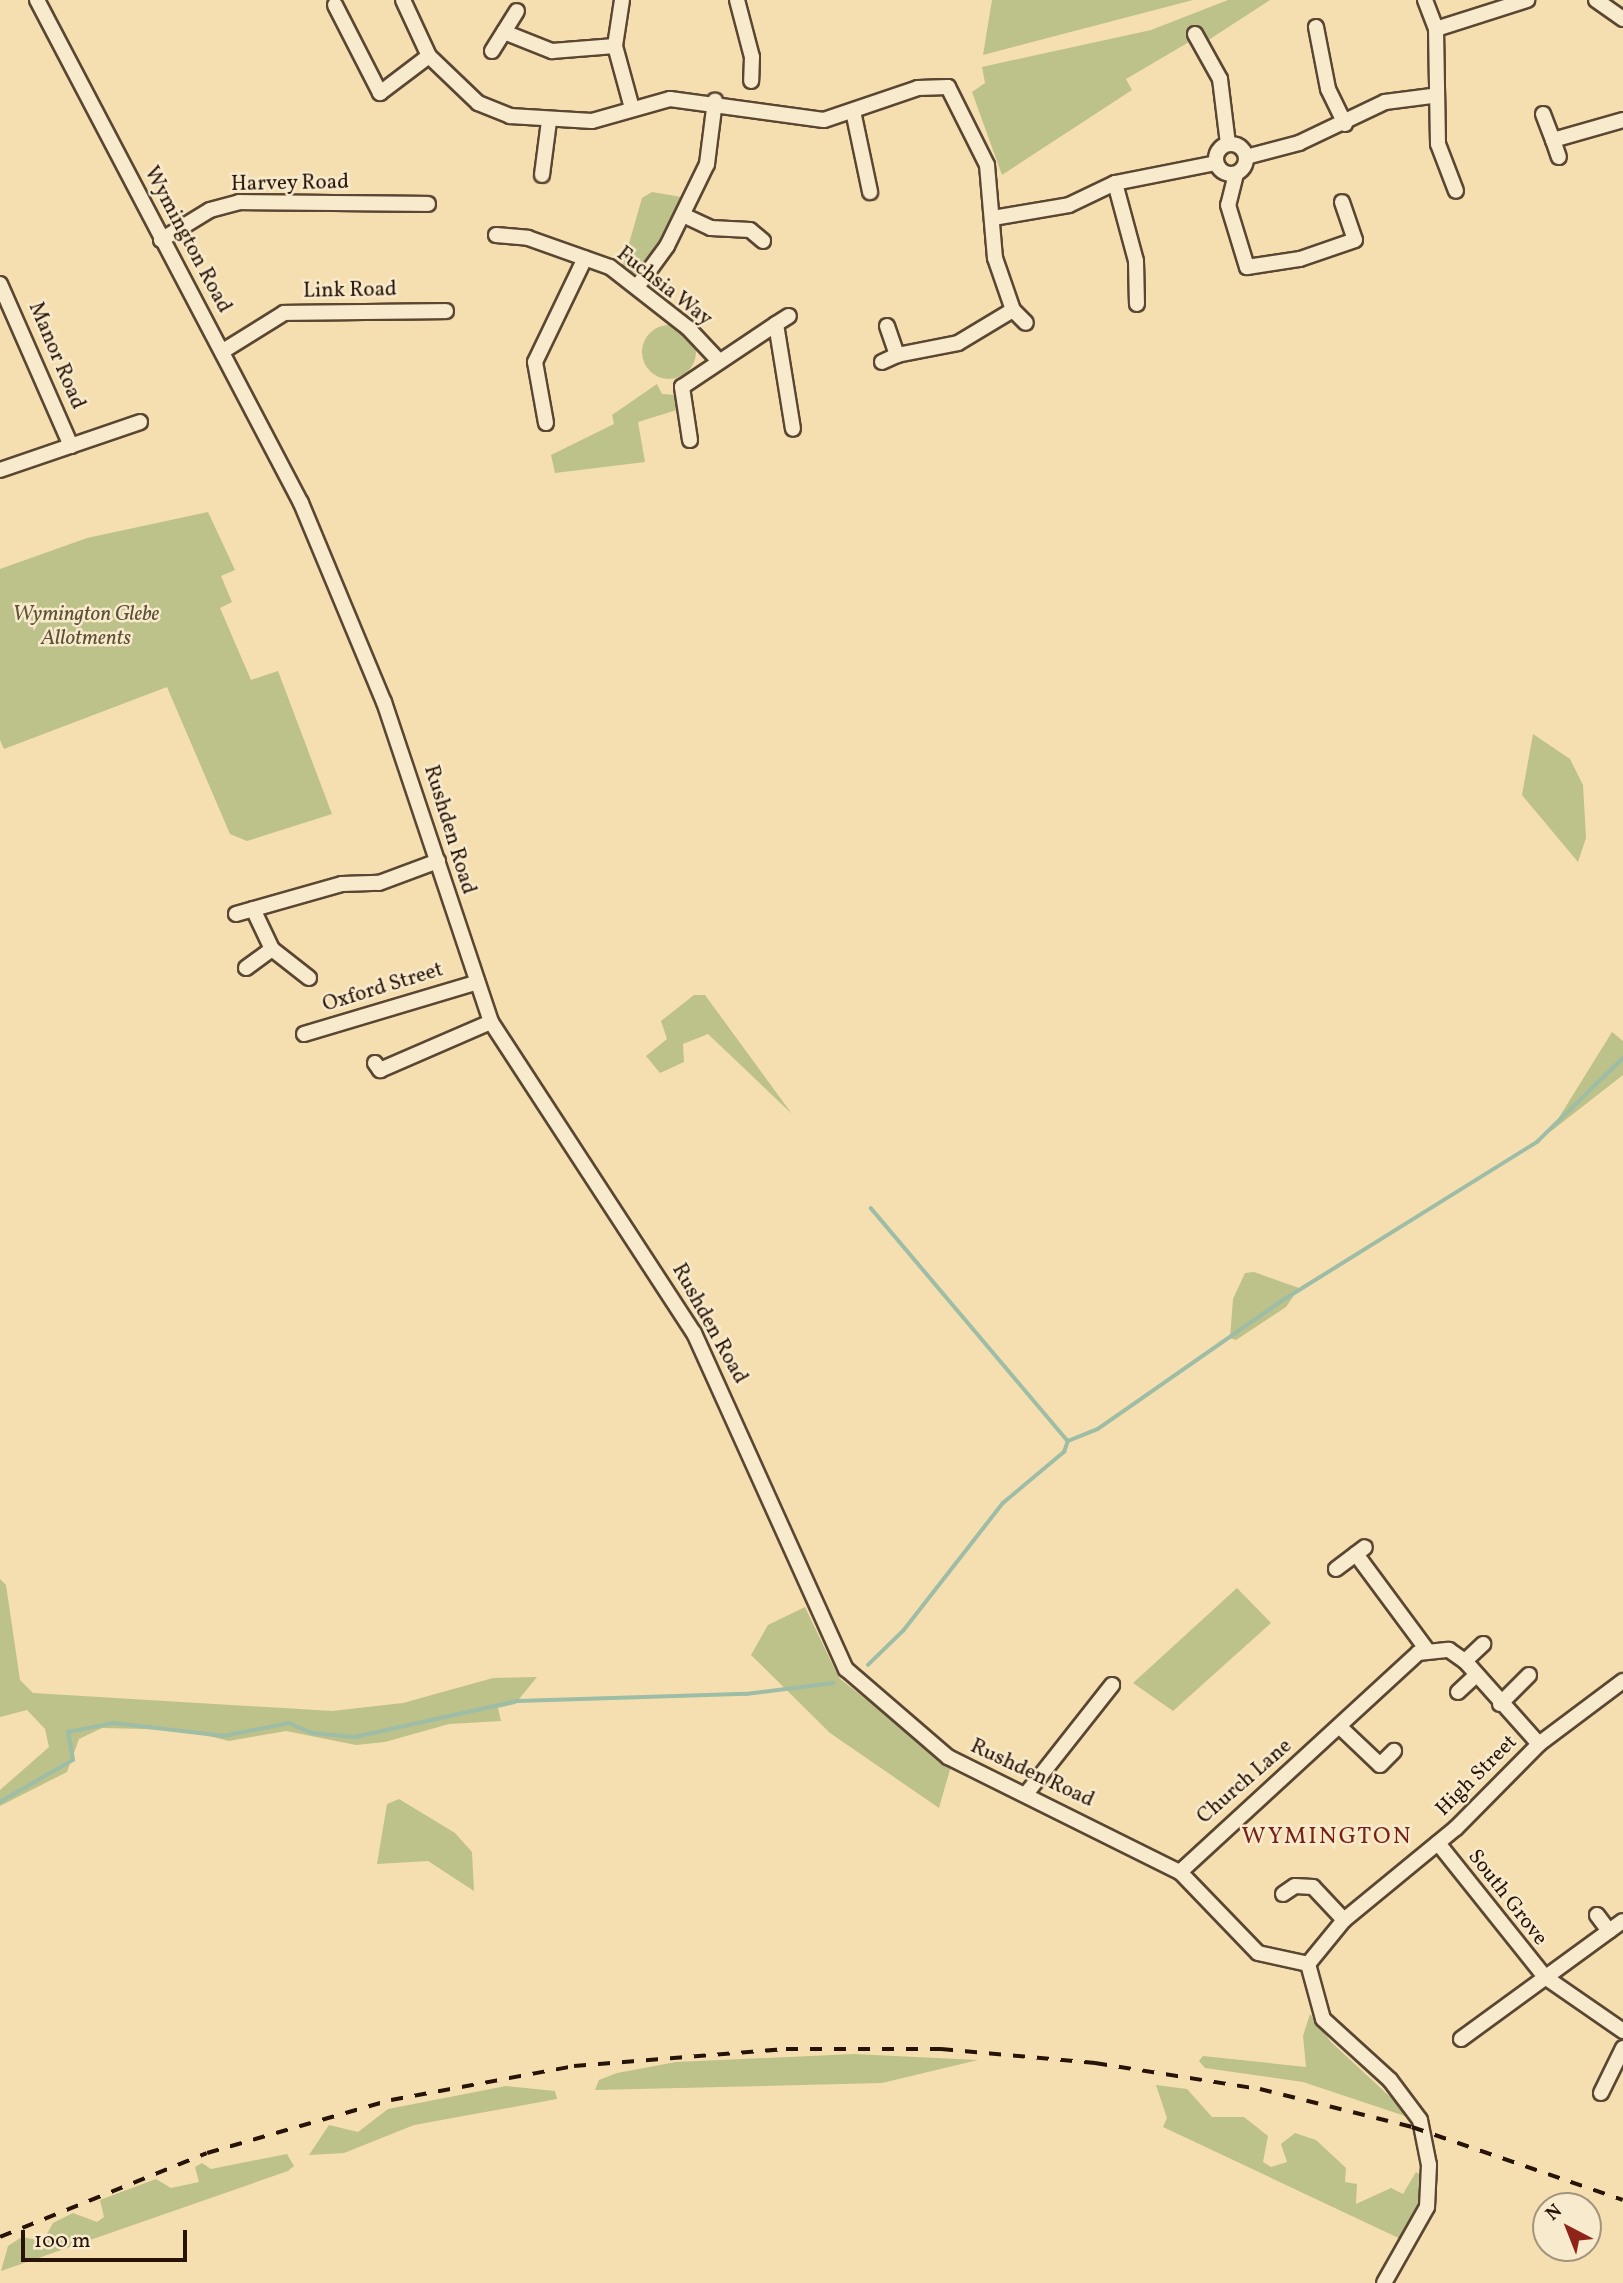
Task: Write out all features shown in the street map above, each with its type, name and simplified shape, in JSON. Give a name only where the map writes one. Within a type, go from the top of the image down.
[{"type":"street","name":"Wymington Road","points":[[37,0],[161,240],[223,351],[300,499]]},
{"type":"street","points":[[403,0],[429,56],[478,103],[510,116],[549,121],[592,121],[670,99],[715,101],[799,120],[853,111],[909,91],[948,87],[987,165],[995,258],[1013,310],[1026,323]]},
{"type":"street","points":[[622,0],[615,46],[632,108]]},
{"type":"street","points":[[737,0],[752,57],[751,81]]},
{"type":"street","points":[[1425,0],[1436,29],[1432,96],[1438,144],[1456,191]]},
{"type":"street","points":[[1436,29],[1527,0]]},
{"type":"street","points":[[1596,0],[1623,19]]},
{"type":"street","points":[[335,5],[380,93],[429,56]]},
{"type":"street","points":[[492,51],[517,11]]},
{"type":"street","points":[[1316,27],[1328,89],[1345,124]]},
{"type":"street","points":[[504,32],[552,51],[615,46]]},
{"type":"street","points":[[1195,34],[1220,79],[1228,144],[1216,163]]},
{"type":"street","points":[[1342,202],[1355,240],[1300,259],[1247,267],[1228,205],[1236,174],[1246,157],[1345,124],[1385,103],[1432,96]]},
{"type":"street","points":[[637,288],[683,215],[713,146],[715,101]]},
{"type":"street","points":[[853,111],[870,192]]},
{"type":"street","points":[[1543,114],[1559,157]]},
{"type":"street","points":[[1553,140],[1623,120]]},
{"type":"street","points":[[542,175],[549,121]]},
{"type":"street","points":[[1228,144],[1246,157]]},
{"type":"street","points":[[993,218],[1069,205],[1115,183],[1216,163],[1236,174]]},
{"type":"street","points":[[1115,183],[1136,261],[1137,304]]},
{"type":"street","name":"Harvey Road","points":[[161,240],[210,209],[239,202],[428,204]]},
{"type":"street","points":[[683,215],[711,228],[750,230],[763,242]]},
{"type":"street","name":"Fuchsia Way","points":[[496,236],[528,238],[585,258],[637,288],[719,361]]},
{"type":"street","points":[[546,423],[535,362],[585,258]]},
{"type":"street","name":"Manor Road","points":[[0,284],[71,446]]},
{"type":"street","points":[[882,362],[897,355],[958,343],[1013,310]]},
{"type":"street","name":"Link Road","points":[[223,351],[284,313],[446,311]]},
{"type":"street","points":[[690,440],[682,387],[783,320],[793,429]]},
{"type":"street","points":[[887,326],[897,355]]},
{"type":"street","points":[[0,470],[140,422]]},
{"type":"street","name":"Rushden Road","points":[[300,499],[384,702],[438,861],[475,982],[491,1021],[694,1333],[846,1669],[948,1757],[1180,1872],[1258,1953],[1308,1964]]},
{"type":"street","points":[[236,914],[342,884],[379,883],[438,861]]},
{"type":"street","points":[[253,909],[272,949],[309,978]]},
{"type":"street","points":[[246,968],[272,949]]},
{"type":"street","name":"Oxford Street","points":[[304,1034],[475,982]]},
{"type":"street","points":[[375,1063],[380,1070],[491,1021]]},
{"type":"street","points":[[1336,1569],[1360,1551],[1427,1650],[1449,1650],[1465,1661],[1475,1677],[1539,1744]]},
{"type":"street","points":[[1465,1661],[1483,1644]]},
{"type":"street","name":"Church Lane","points":[[1180,1872],[1427,1650]]},
{"type":"street","points":[[1500,1704],[1529,1675]]},
{"type":"street","points":[[1458,1692],[1475,1677]]},
{"type":"street","name":"High Street","points":[[1308,1964],[1344,1920],[1438,1843],[1539,1744],[1622,1682]]},
{"type":"street","points":[[1026,1794],[1112,1685]]},
{"type":"street","points":[[1340,1727],[1380,1765],[1394,1751]]},
{"type":"street","name":"South Grove","points":[[1438,1843],[1545,1977],[1623,2031]]},
{"type":"street","points":[[1283,1894],[1295,1886],[1313,1887],[1344,1920]]},
{"type":"street","points":[[1597,1915],[1609,1931]]},
{"type":"street","name":"South Grove","points":[[1461,2039],[1623,1921]]},
{"type":"street","points":[[1308,1964],[1323,2019],[1390,2080],[1420,2120],[1429,2165],[1427,2207],[1384,2283]]},
{"type":"street","points":[[1601,2093],[1623,2048]]},
{"type":"green space","points":[[992,0],[1193,0],[983,55]]},
{"type":"green space","points":[[1228,0],[1270,0],[1207,41],[1199,27],[1188,30],[1189,42],[1126,79],[1132,90],[1002,175],[972,92],[985,83],[982,67],[1151,30]]},
{"type":"green space","points":[[652,192],[681,197],[658,249],[632,275],[622,268],[642,198]]},
{"type":"green space","points":[[669,325],[688,333],[696,352],[688,371],[669,379],[650,371],[642,352],[650,333]]},
{"type":"green space","points":[[657,384],[662,394],[676,395],[680,409],[638,422],[645,462],[555,473],[551,455],[614,424],[612,415]]},
{"type":"green space","name":"Wymington Glebe Allotments","points":[[208,512],[235,570],[221,576],[232,602],[220,608],[251,680],[278,671],[332,814],[247,841],[230,834],[167,687],[4,749],[0,740],[0,569],[87,538]]},
{"type":"green space","points":[[1533,734],[1570,759],[1583,785],[1586,838],[1578,862],[1522,795]]},
{"type":"green space","points":[[694,995],[705,995],[792,1114],[708,1034],[683,1044],[684,1062],[660,1073],[655,1067],[646,1056],[667,1039],[661,1021]]},
{"type":"green space","points":[[1612,1032],[1623,1041],[1623,1075],[1550,1132]]},
{"type":"green space","points":[[1254,1272],[1299,1288],[1286,1307],[1236,1340],[1230,1338],[1233,1299],[1245,1273]]},
{"type":"green space","points":[[0,1579],[6,1585],[20,1680],[33,1693],[332,1711],[403,1703],[493,1678],[537,1677],[515,1704],[498,1708],[501,1721],[449,1724],[385,1742],[356,1745],[286,1731],[229,1741],[185,1730],[102,1728],[79,1739],[67,1772],[0,1806],[0,1790],[49,1747],[45,1729],[27,1710],[0,1717]]},
{"type":"green space","points":[[1237,1588],[1271,1623],[1173,1711],[1133,1683]]},
{"type":"green space","points":[[805,1607],[839,1678],[951,1766],[939,1808],[830,1733],[751,1655],[768,1625]]},
{"type":"green space","points":[[399,1799],[455,1833],[472,1852],[474,1891],[428,1861],[377,1864],[387,1804]]},
{"type":"green space","points":[[1310,2014],[1331,2042],[1414,2119],[1303,2082],[1205,2068],[1199,2061],[1203,2056],[1306,2067],[1303,2036]]},
{"type":"green space","points":[[854,2054],[978,2060],[882,2083],[595,2090],[599,2080],[617,2073],[676,2062]]},
{"type":"green space","points":[[1156,2085],[1187,2089],[1212,2117],[1244,2117],[1268,2136],[1263,2162],[1271,2167],[1287,2162],[1281,2144],[1295,2133],[1316,2140],[1346,2168],[1345,2182],[1357,2184],[1356,2204],[1391,2188],[1403,2194],[1416,2172],[1422,2176],[1420,2203],[1405,2241],[1163,2127],[1167,2118]]},
{"type":"green space","points":[[506,2086],[555,2091],[557,2099],[414,2125],[344,2153],[309,2155],[329,2125],[358,2132],[388,2109]]},
{"type":"green space","points":[[287,2154],[294,2166],[288,2171],[1,2271],[8,2246],[22,2237],[43,2241],[53,2223],[73,2213],[97,2222],[104,2217],[100,2200],[156,2179],[171,2188],[199,2182],[195,2167],[202,2163],[211,2169]]},
{"type":"waterway","points":[[868,1665],[903,1631],[1003,1503],[1064,1452],[1068,1441],[1098,1429],[1280,1302],[1537,1142],[1623,1058]]},
{"type":"waterway","points":[[871,1208],[1068,1441]]},
{"type":"waterway","points":[[0,1802],[73,1760],[68,1732],[114,1723],[224,1736],[289,1723],[313,1733],[355,1737],[518,1701],[746,1694],[833,1683]]},
{"type":"railway","points":[[0,2237],[207,2153],[391,2100],[574,2066],[786,2049],[941,2049],[1095,2063],[1260,2089],[1412,2127],[1623,2200]]},
{"type":"district","name":"WYMINGTON","points":[[1327,1838]]}]
